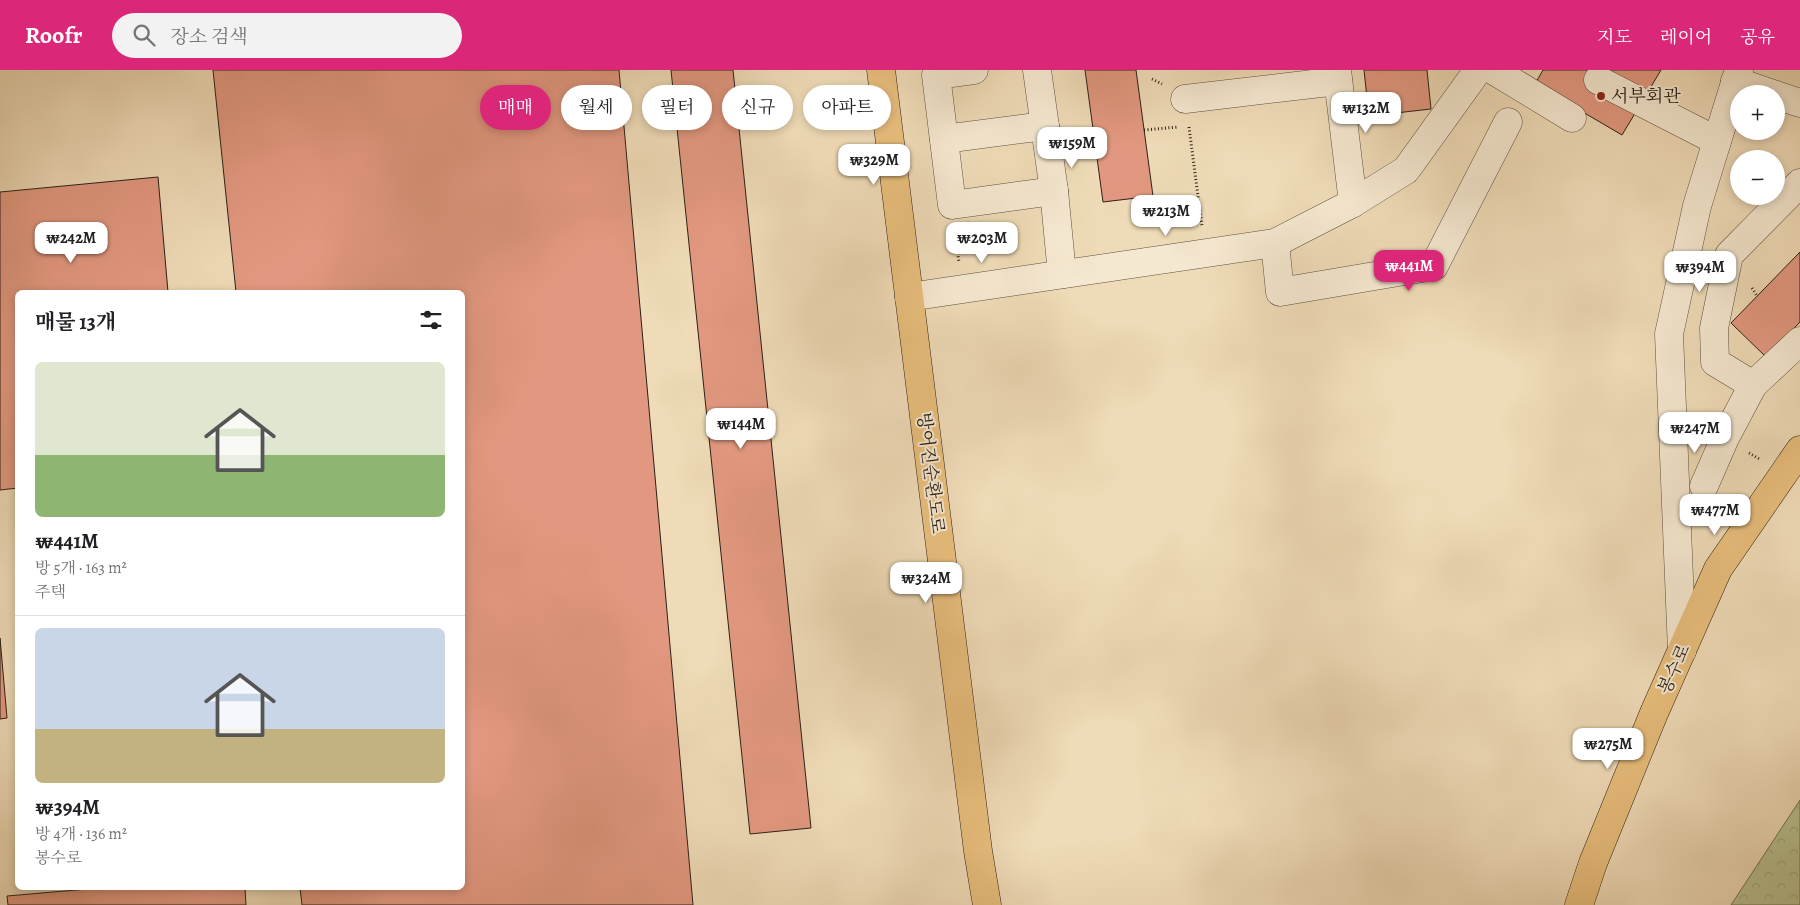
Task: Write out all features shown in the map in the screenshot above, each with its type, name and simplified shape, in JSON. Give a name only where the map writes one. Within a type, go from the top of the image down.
[{"type":"main road","name":"방어진순환도로","points":[[881,70],[978,851],[987,905]]},
{"type":"main road","name":"봉수로","points":[[1579,905],[1592,862],[1718,569],[1800,450]]},
{"type":"street","points":[[974,70],[936,75],[952,205],[1054,191]]},
{"type":"street","points":[[1037,70],[1054,191],[1062,274]]},
{"type":"street","points":[[1494,70],[1572,118]]},
{"type":"street","points":[[1682,651],[1669,334],[1697,206],[1737,75],[1756,85]]},
{"type":"street","points":[[1185,99],[1338,76],[1353,202]]},
{"type":"street","points":[[910,297],[1275,243],[1353,202],[1406,170],[1469,76]]},
{"type":"street","points":[[1598,80],[1717,141]]},
{"type":"street","points":[[1785,98],[1800,103]]},
{"type":"street","points":[[1275,243],[1280,292],[1434,266],[1508,122]]},
{"type":"street","points":[[944,139],[1045,126]]},
{"type":"street","points":[[1753,386],[1715,362],[1714,328],[1729,255],[1800,183]]},
{"type":"street","points":[[1704,486],[1725,438],[1753,386],[1800,341]]},
{"type":"path","points":[[1144,130],[1189,126],[1203,232]]},
{"type":"path","points":[[952,205],[962,288]]},
{"type":"path","points":[[1725,438],[1783,474]]},
{"type":"green space","points":[[1800,800],[1800,905],[1731,905]]},
{"type":"building","points":[[213,70],[619,70],[620,85],[561,85],[561,130],[624,130],[693,905],[302,905],[300,890],[465,890],[465,290],[236,290]]},
{"type":"building","points":[[671,70],[733,70],[735,85],[722,85],[722,130],[739,130],[811,828],[750,834],[677,130],[712,130],[712,85],[673,85]]},
{"type":"building","points":[[1085,70],[1136,70],[1153,196],[1103,202]]},
{"type":"building","points":[[1364,70],[1427,70],[1431,109],[1369,116]]},
{"type":"building","name":"서부회관","points":[[1543,70],[1661,70],[1622,135],[1535,84]]},
{"type":"building","points":[[158,177],[168,290],[15,290],[15,488],[0,490],[0,192]]},
{"type":"building","points":[[1800,252],[1800,322],[1766,357],[1731,323]]},
{"type":"building","points":[[0,638],[7,718],[0,719]]},
{"type":"building","points":[[76,890],[245,890],[246,905],[8,905],[7,896]]},
{"type":"place","name":"서부회관","points":[[1601,96]]}]
